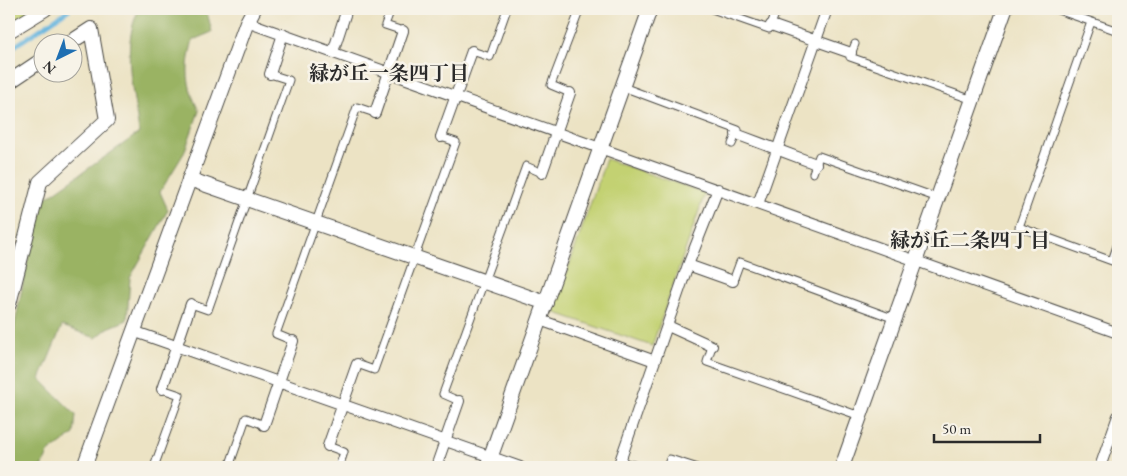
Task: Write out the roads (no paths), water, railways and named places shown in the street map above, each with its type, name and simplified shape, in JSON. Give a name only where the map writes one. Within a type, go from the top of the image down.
[{"type":"street","points":[[9,31],[45,9]]},
{"type":"street","points":[[84,467],[247,22],[254,9]]},
{"type":"street","points":[[333,52],[347,9]]},
{"type":"street","points":[[489,462],[650,9]]},
{"type":"street","points":[[758,204],[827,9]]},
{"type":"street","points":[[842,467],[1005,9]]},
{"type":"street","points":[[772,21],[816,40],[853,48]]},
{"type":"street","points":[[247,22],[1118,333]]},
{"type":"street","points":[[9,304],[40,182],[107,120],[91,29],[82,35]]},
{"type":"street","points":[[375,113],[403,32]]},
{"type":"street","points":[[270,74],[283,34]]},
{"type":"street","points":[[441,137],[472,51]]},
{"type":"street","points":[[9,82],[32,67]]},
{"type":"street","points":[[542,173],[570,93]]},
{"type":"street","points":[[734,139],[778,149],[814,168]]},
{"type":"street","points":[[189,179],[546,303]]},
{"type":"street","points":[[636,467],[619,465],[688,265],[718,190]]},
{"type":"street","points":[[688,265],[733,281]]},
{"type":"street","points":[[162,389],[191,304]]},
{"type":"street","points":[[540,320],[655,361]]},
{"type":"street","points":[[668,326],[712,346]]},
{"type":"street","points":[[133,332],[279,381],[445,441],[489,462],[520,467]]},
{"type":"street","points":[[264,424],[293,341]]},
{"type":"street","points":[[328,446],[357,364]]},
{"type":"street","points":[[436,467],[459,401]]},
{"type":"street","points":[[1100,467],[1118,416]]},
{"type":"lane","points":[[392,9],[385,25],[403,32]]},
{"type":"lane","points":[[472,51],[490,57],[507,9]]},
{"type":"lane","points":[[570,93],[551,85],[580,9]]},
{"type":"lane","points":[[712,9],[769,29],[772,21]]},
{"type":"lane","points":[[1055,9],[1118,32]]},
{"type":"lane","points":[[1091,22],[1019,227],[1112,261],[1118,243]]},
{"type":"lane","points":[[853,48],[850,57],[973,100]]},
{"type":"lane","points":[[191,304],[208,310],[289,80],[270,74]]},
{"type":"lane","points":[[623,87],[738,130],[734,139]]},
{"type":"lane","points":[[293,341],[276,334],[357,107],[375,113]]},
{"type":"lane","points":[[357,364],[374,370],[456,142],[441,137]]},
{"type":"lane","points":[[814,168],[819,156],[938,198]]},
{"type":"lane","points":[[459,401],[442,394],[526,166],[542,173]]},
{"type":"lane","points":[[733,281],[740,262],[895,318]]},
{"type":"lane","points":[[712,346],[707,362],[860,416]]},
{"type":"lane","points":[[154,467],[180,395],[162,389]]},
{"type":"lane","points":[[229,467],[246,418],[264,424]]},
{"type":"lane","points":[[328,446],[344,452],[339,467]]},
{"type":"lane","points":[[667,467],[670,459],[694,467]]},
{"type":"waterway","points":[[9,50],[70,9]]},
{"type":"district","name":"緑が丘一条四丁目","points":[[389,73]]},
{"type":"district","name":"緑が丘二条四丁目","points":[[970,240]]}]
